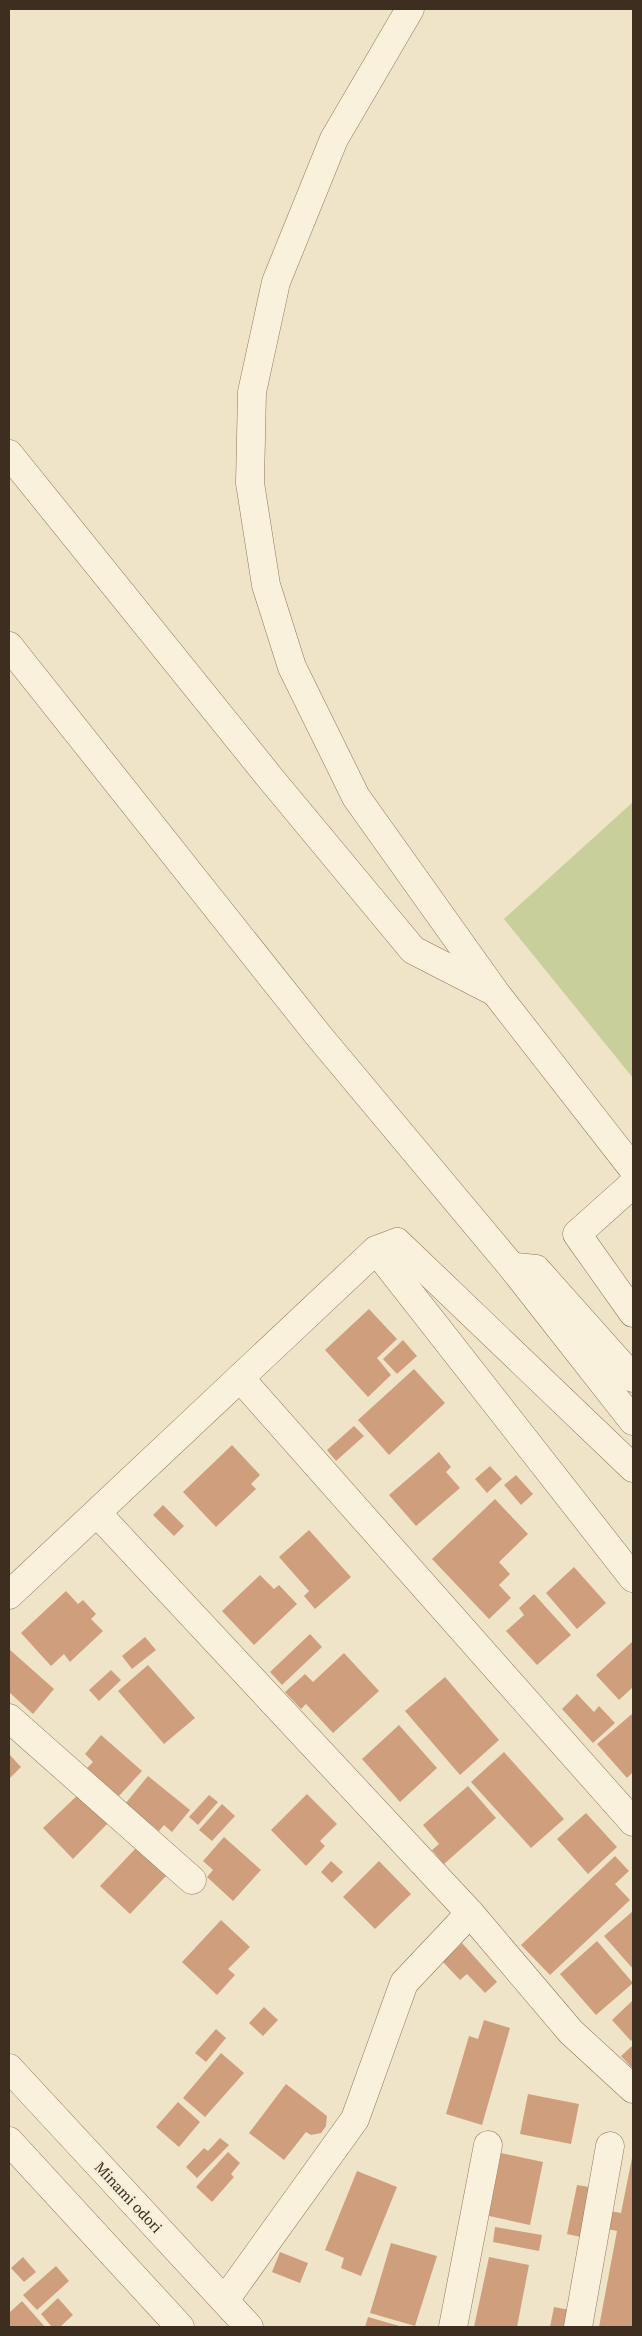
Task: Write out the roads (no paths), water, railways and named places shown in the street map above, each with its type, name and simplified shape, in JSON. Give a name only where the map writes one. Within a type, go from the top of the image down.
[{"type":"street","points":[[410,9],[334,139],[276,282],[252,392],[250,483],[266,585],[292,667],[356,797],[495,992],[633,1169]]},
{"type":"street","points":[[9,454],[271,779],[413,950],[495,992]]},
{"type":"street","points":[[9,646],[318,1035],[512,1267],[633,1422]]},
{"type":"street","points":[[633,1184],[577,1234],[633,1313]]},
{"type":"street","points":[[9,1595],[376,1250],[397,1242],[633,1468]]},
{"type":"street","points":[[376,1250],[633,1578]]},
{"type":"street","points":[[512,1267],[536,1269],[633,1378]]},
{"type":"street","points":[[240,1378],[633,1822]]},
{"type":"street","points":[[97,1513],[470,1913],[571,2032],[633,2089]]},
{"type":"street","points":[[9,1718],[192,1880]]},
{"type":"street","points":[[225,2300],[355,2119],[404,1983],[470,1913]]},
{"type":"street","name":"Minami odori","points":[[9,2068],[249,2327]]},
{"type":"street","points":[[9,2141],[180,2327]]},
{"type":"street","points":[[453,2327],[488,2145]]},
{"type":"street","points":[[578,2327],[610,2146]]}]
